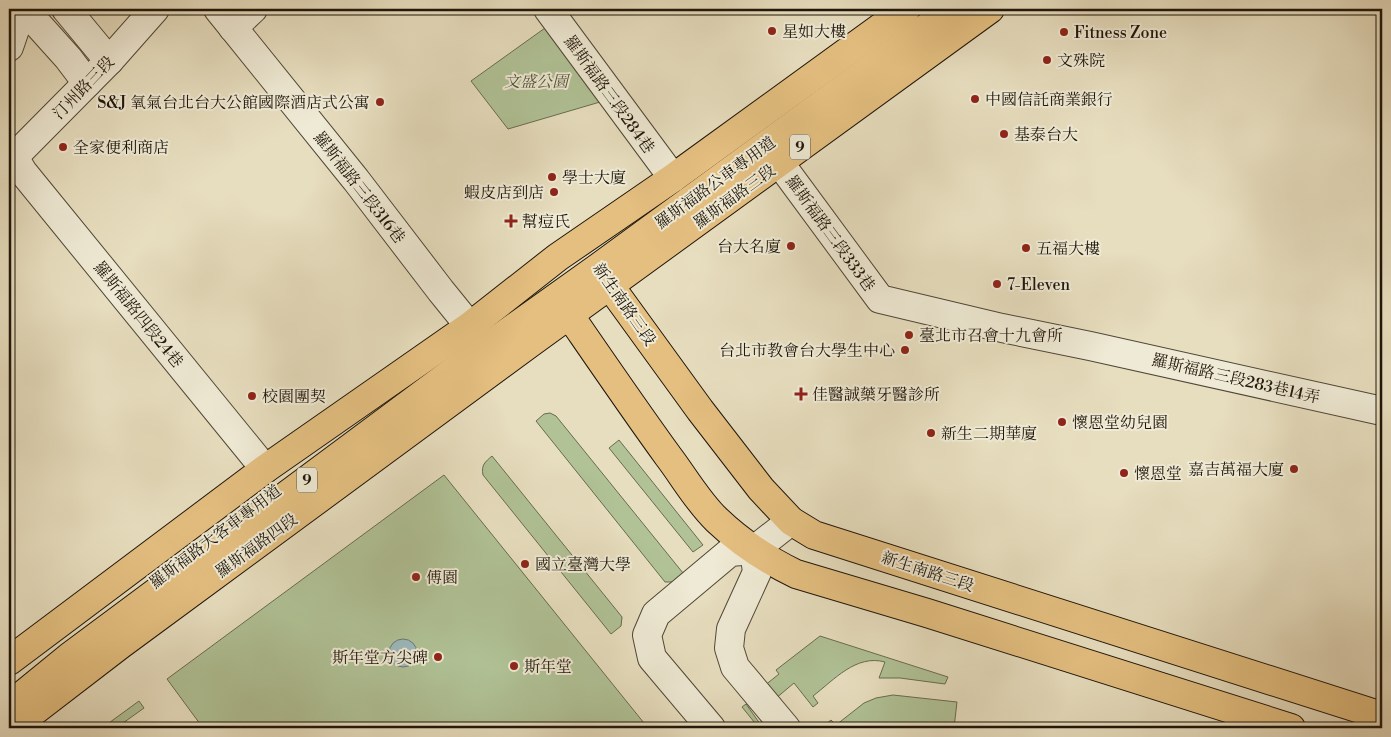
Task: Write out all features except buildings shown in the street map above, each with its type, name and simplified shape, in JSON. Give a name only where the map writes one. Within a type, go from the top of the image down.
[{"type":"main road","name":"9","points":[[9,661],[265,469],[486,346],[558,257],[673,178],[906,9]]},
{"type":"main road","name":"羅斯福路公車專用道","points":[[600,270],[929,9]]},
{"type":"main road","name":"羅斯福路公車專用道","points":[[600,270],[952,9]]},
{"type":"main road","name":"羅斯福路三段","points":[[558,300],[600,270],[780,162],[990,9]]},
{"type":"main road","points":[[600,270],[558,257],[558,300],[695,493],[716,518],[738,538],[775,564],[796,574],[927,612],[1291,728]]},
{"type":"main road","name":"新生南路三段","points":[[600,270],[733,455],[761,490],[791,521],[814,535],[1382,716]]},
{"type":"main road","name":"羅斯福路大客車專用道","points":[[12,699],[67,650],[253,507],[486,346],[558,300]]},
{"type":"main road","name":"羅斯福路四段","points":[[12,728],[120,645],[486,346]]},
{"type":"street","points":[[9,47],[23,9],[68,58],[87,83]]},
{"type":"street","points":[[66,9],[109,61]]},
{"type":"street","name":"汀州路三段","points":[[11,156],[109,61],[155,9]]},
{"type":"street","points":[[226,18],[253,9]]},
{"type":"street","name":"羅斯福路三段284巷","points":[[548,9],[673,178]]},
{"type":"street","name":"羅斯福路三段316巷","points":[[226,18],[486,346]]},
{"type":"street","name":"羅斯福路四段24巷","points":[[11,156],[265,469]]},
{"type":"street","name":"羅斯福路三段333巷","points":[[780,162],[880,299],[1002,328],[1090,346]]},
{"type":"street","name":"羅斯福路三段283巷14弄","points":[[1090,346],[1382,411]]},
{"type":"street","points":[[711,728],[652,658],[646,635],[656,614],[730,552],[754,550],[791,521]]},
{"type":"street","points":[[754,550],[757,572],[731,628],[728,648],[735,667],[786,728]]},
{"type":"green space","name":"文盛公園","points":[[545,28],[600,102],[508,129],[471,81]]},
{"type":"green space","points":[[550,413],[556,416],[683,573],[672,582],[665,582],[536,421],[544,414]]},
{"type":"green space","points":[[619,440],[703,545],[693,552],[609,448]]},
{"type":"green space","points":[[492,456],[622,617],[621,626],[611,634],[483,475],[484,464]]},
{"type":"green space","name":"傅園","points":[[444,475],[648,728],[203,728],[167,679]]},
{"type":"green space","points":[[820,636],[948,677],[945,684],[900,678],[879,678],[885,662],[864,662],[837,676],[813,696],[818,703],[813,707],[794,683],[775,699],[764,686],[779,674],[776,670]]},
{"type":"green space","points":[[893,695],[957,702],[954,728],[830,728],[826,724],[831,720],[836,725],[864,703],[876,698]]},
{"type":"green space","points":[[139,701],[144,708],[116,728],[102,728]]},
{"type":"green space","points":[[746,704],[763,728],[759,728],[742,707]]},
{"type":"water","points":[[403,639],[413,643],[417,653],[413,663],[403,667],[393,663],[389,653],[393,643]]},
{"type":"place","name":"星如大樓","points":[[772,31]]},
{"type":"place","name":"Fitness Zone","points":[[1064,32]]},
{"type":"place","name":"文殊院","points":[[1047,60]]},
{"type":"place","name":"中國信託商業銀行","points":[[975,99]]},
{"type":"place","name":"S&J 氧氣台北台大公館國際酒店式公寓","points":[[380,102]]},
{"type":"place","name":"基泰台大","points":[[1004,134]]},
{"type":"place","name":"全家便利商店","points":[[63,147]]},
{"type":"place","name":"學士大廈","points":[[552,177]]},
{"type":"place","name":"蝦皮店到店","points":[[554,192]]},
{"type":"place","name":"幫痘氏","points":[[511,221]]},
{"type":"place","name":"台大名廈","points":[[791,246]]},
{"type":"place","name":"五福大樓","points":[[1026,248]]},
{"type":"place","name":"7-Eleven","points":[[997,284]]},
{"type":"place","name":"臺北市召會十九會所","points":[[909,335]]},
{"type":"place","name":"台北市教會台大學生中心","points":[[905,350]]},
{"type":"place","name":"佳醫誠藥牙醫診所","points":[[801,394]]},
{"type":"place","name":"校園團契","points":[[252,396]]},
{"type":"place","name":"懷恩堂幼兒園","points":[[1062,422]]},
{"type":"place","name":"新生二期華廈","points":[[931,433]]},
{"type":"place","name":"嘉吉萬福大廈","points":[[1294,469]]},
{"type":"place","name":"懷恩堂","points":[[1124,473]]},
{"type":"place","name":"國立臺灣大學","points":[[525,564]]},
{"type":"place","name":"傅園","points":[[416,577]]},
{"type":"place","name":"斯年堂方尖碑","points":[[438,657]]},
{"type":"place","name":"斯年堂","points":[[514,666]]}]
